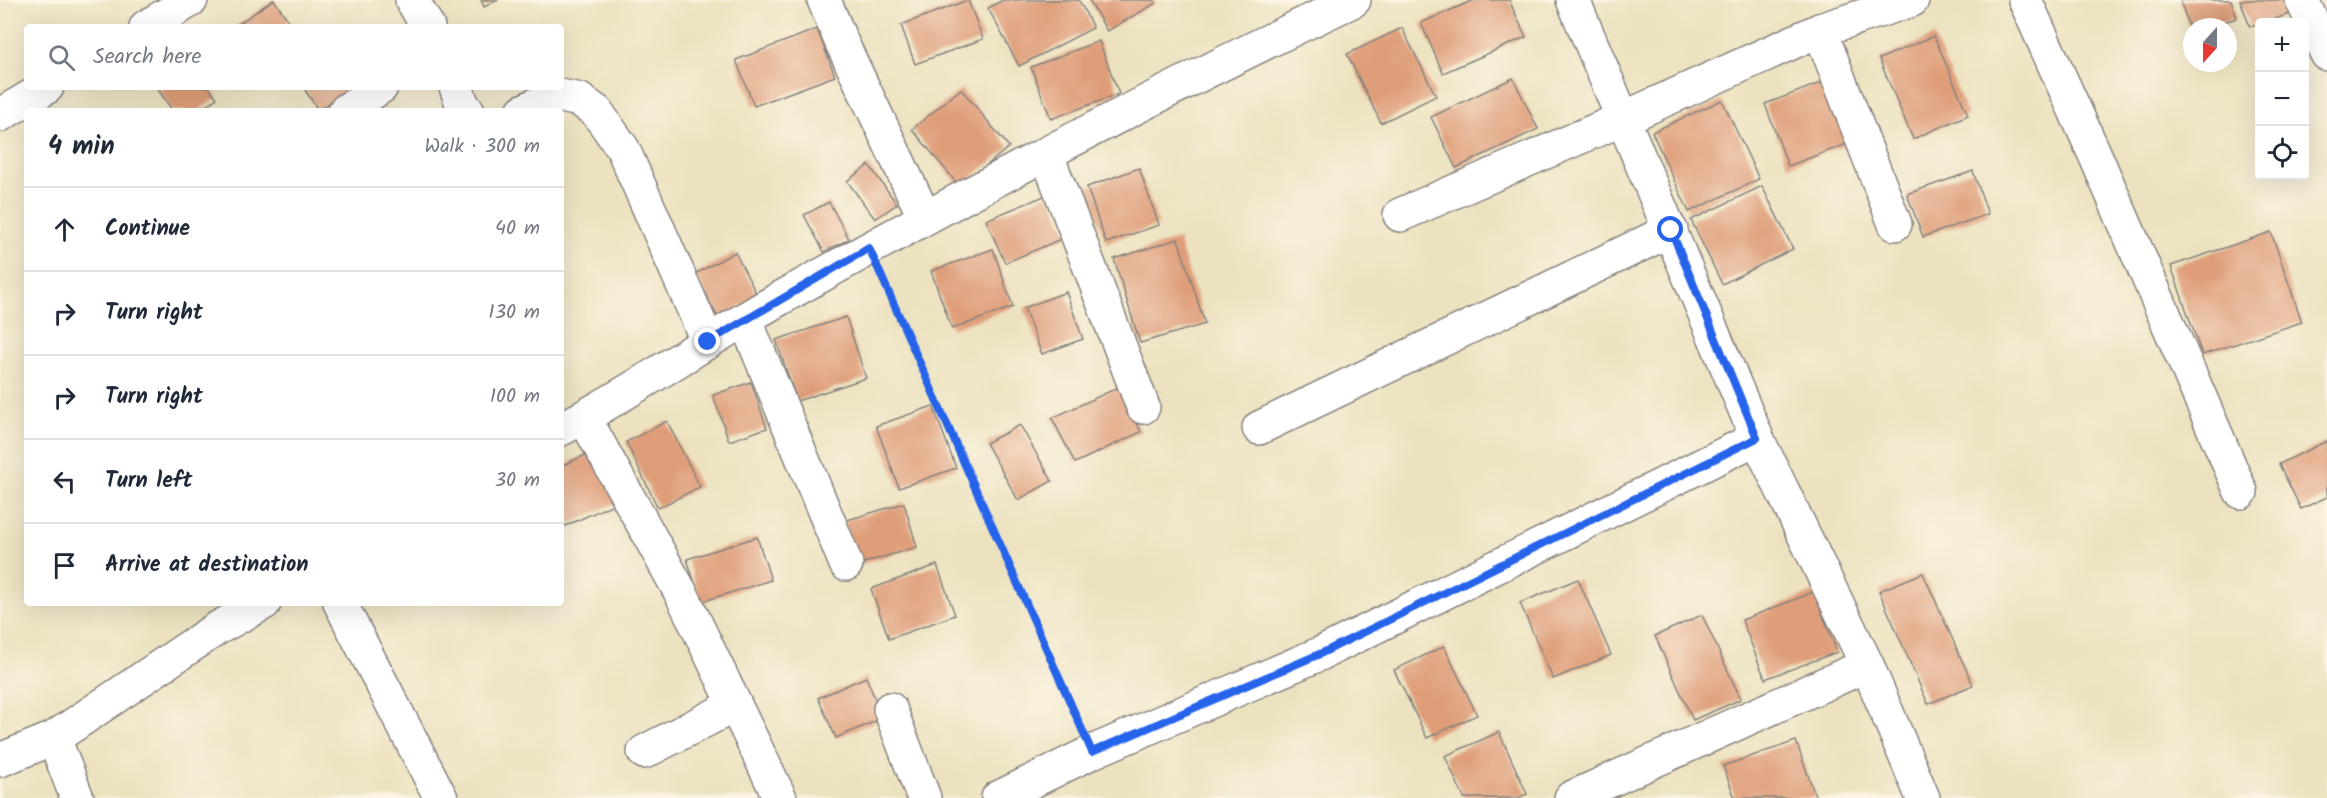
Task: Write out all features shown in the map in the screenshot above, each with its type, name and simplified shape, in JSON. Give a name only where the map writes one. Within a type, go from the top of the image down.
[{"type":"street","points":[[151,24],[191,0]]},
{"type":"street","points":[[412,0],[426,24]]},
{"type":"street","points":[[824,0],[925,219]]},
{"type":"street","points":[[780,798],[682,595],[572,423],[869,248],[1220,63],[1354,0]]},
{"type":"street","points":[[1573,0],[1757,438],[1867,665],[1923,798]]},
{"type":"street","points":[[1400,215],[1622,119],[1830,18],[1912,0]]},
{"type":"street","points":[[2025,0],[2241,492]]},
{"type":"street","points":[[2302,0],[2327,54]]},
{"type":"street","points":[[1830,18],[1895,224]]},
{"type":"street","points":[[0,115],[42,90]]},
{"type":"street","points":[[350,108],[376,90]]},
{"type":"street","points":[[457,90],[465,108]]},
{"type":"street","points":[[529,108],[556,95],[580,100],[597,112],[623,148],[708,342]]},
{"type":"street","points":[[1047,155],[1143,407]]},
{"type":"street","points":[[1258,428],[1671,230]]},
{"type":"street","points":[[745,319],[846,564]]},
{"type":"street","points":[[998,798],[1092,752],[1322,653],[1757,438]]},
{"type":"street","points":[[0,759],[54,738],[216,629],[258,606]]},
{"type":"street","points":[[342,606],[441,798]]},
{"type":"street","points":[[1588,794],[1867,665]]},
{"type":"street","points":[[645,752],[735,705]]},
{"type":"street","points":[[890,709],[924,798]]},
{"type":"street","points":[[54,738],[77,798]]},
{"type":"path","points":[[869,248],[1092,752]]},
{"type":"building","points":[[273,0],[291,24],[238,24]]},
{"type":"building","points":[[481,0],[498,0],[484,7]]},
{"type":"building","points":[[968,0],[983,39],[915,64],[901,25]]},
{"type":"building","points":[[1003,0],[1079,0],[1093,28],[1019,66],[988,8]]},
{"type":"building","points":[[1089,0],[1154,0],[1156,3],[1107,31]]},
{"type":"building","points":[[1474,0],[1509,0],[1526,37],[1443,73],[1421,23]]},
{"type":"building","points":[[2180,0],[2231,0],[2237,18],[2186,18]]},
{"type":"building","points":[[2240,0],[2288,0],[2293,13],[2278,18],[2255,18],[2255,25],[2250,27]]},
{"type":"building","points":[[1402,28],[1436,96],[1381,123],[1347,54]]},
{"type":"building","points":[[817,29],[835,76],[754,106],[736,60]]},
{"type":"building","points":[[1934,36],[1968,115],[1913,139],[1879,59]]},
{"type":"building","points":[[1099,41],[1119,94],[1051,119],[1031,67]]},
{"type":"building","points":[[1513,78],[1538,129],[1456,168],[1431,117]]},
{"type":"building","points":[[1831,79],[1855,141],[1788,166],[1765,104]]},
{"type":"building","points":[[961,89],[1009,147],[960,187],[912,129]]},
{"type":"building","points":[[158,90],[211,90],[217,98],[202,108],[171,108]]},
{"type":"building","points":[[305,90],[351,90],[321,108],[317,108]]},
{"type":"building","points":[[1722,100],[1759,179],[1689,212],[1652,132]]},
{"type":"building","points":[[869,165],[897,204],[875,219],[847,181]]},
{"type":"building","points":[[1139,168],[1159,225],[1106,243],[1087,187]]},
{"type":"building","points":[[1973,171],[1988,214],[1923,237],[1907,194]]},
{"type":"building","points":[[1762,186],[1793,249],[1722,284],[1691,220]]},
{"type":"building","points":[[1049,194],[1068,236],[1005,263],[986,220]]},
{"type":"building","points":[[829,202],[849,239],[824,252],[804,215]]},
{"type":"building","points":[[2271,232],[2302,322],[2202,355],[2171,266]]},
{"type":"building","points":[[1178,239],[1205,324],[1140,343],[1114,259]]},
{"type":"building","points":[[993,249],[1013,307],[952,329],[931,271]]},
{"type":"building","points":[[735,252],[758,297],[718,318],[695,274]]},
{"type":"building","points":[[1066,292],[1083,339],[1042,354],[1024,308]]},
{"type":"building","points":[[846,317],[866,378],[797,401],[776,340]]},
{"type":"building","points":[[751,382],[767,428],[729,441],[713,395]]},
{"type":"building","points":[[1119,387],[1141,432],[1075,463],[1052,418]]},
{"type":"building","points":[[933,406],[956,468],[899,488],[876,426]]},
{"type":"building","points":[[667,421],[700,487],[658,508],[626,442]]},
{"type":"building","points":[[1020,425],[1052,481],[1018,500],[986,443]]},
{"type":"building","points":[[2327,441],[2327,497],[2301,509],[2279,464]]},
{"type":"building","points":[[594,451],[618,502],[564,527],[564,465]]},
{"type":"building","points":[[904,503],[917,547],[857,565],[844,521]]},
{"type":"building","points":[[757,537],[771,580],[701,602],[687,559]]},
{"type":"building","points":[[937,565],[955,615],[889,639],[871,589]]},
{"type":"building","points":[[1923,573],[1973,685],[1928,704],[1879,591]]},
{"type":"building","points":[[1578,579],[1611,655],[1553,679],[1520,603]]},
{"type":"building","points":[[1814,592],[1837,652],[1765,679],[1742,620]]},
{"type":"building","points":[[1702,615],[1741,699],[1693,720],[1655,636]]},
{"type":"building","points":[[1444,646],[1477,715],[1427,738],[1394,670]]},
{"type":"building","points":[[866,677],[883,718],[836,738],[818,698]]},
{"type":"building","points":[[1499,732],[1527,794],[1518,798],[1464,798],[1445,756]]},
{"type":"building","points":[[1796,741],[1816,798],[1735,798],[1723,766]]},
{"type":"route","points":[[708,342],[869,248],[1092,752],[1322,653],[1757,438],[1671,230]]}]
